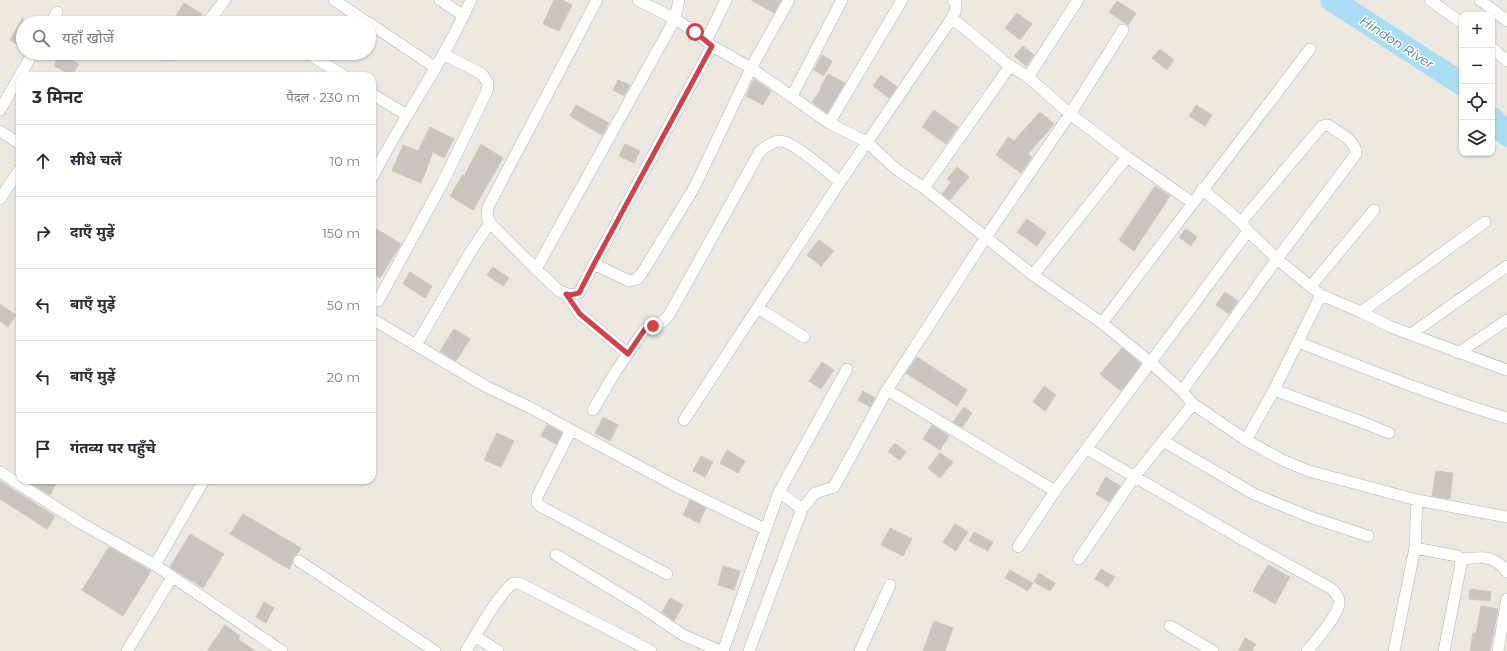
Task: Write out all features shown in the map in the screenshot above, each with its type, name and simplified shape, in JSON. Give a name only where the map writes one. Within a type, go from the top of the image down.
[{"type":"street","points":[[212,16],[224,0]]},
{"type":"street","points":[[334,0],[358,16]]},
{"type":"street","points":[[440,0],[464,16]]},
{"type":"street","points":[[376,162],[436,68],[471,0]]},
{"type":"street","points":[[597,0],[488,207],[487,216],[490,223],[559,291],[570,295],[579,293],[709,43],[726,0]]},
{"type":"street","points":[[638,0],[675,19],[709,43],[751,68],[829,123],[867,142],[896,169],[924,188],[1033,275],[1102,323],[1150,362],[1182,391],[1193,404],[1246,440],[1282,460],[1309,471],[1417,500],[1507,517]]},
{"type":"street","points":[[536,269],[675,19],[679,0]]},
{"type":"street","points":[[594,264],[629,281],[637,279],[642,273],[694,188],[751,68],[789,0]]},
{"type":"street","points":[[792,96],[842,0]]},
{"type":"street","points":[[829,123],[902,0]]},
{"type":"street","points":[[684,420],[840,182],[952,18],[955,12],[956,3],[953,0]]},
{"type":"street","points":[[1028,77],[1078,0]]},
{"type":"street","points":[[1430,0],[1459,22]]},
{"type":"street","points":[[1480,0],[1507,21]]},
{"type":"street","points":[[55,16],[57,12]]},
{"type":"street","points":[[952,18],[1010,66],[1028,77],[1070,114],[1128,158],[1193,203]]},
{"type":"street","points":[[376,28],[436,68]]},
{"type":"street","points":[[750,651],[802,509],[815,493],[834,487],[887,390],[986,237],[1070,114],[1123,30]]},
{"type":"street","points":[[1102,323],[1202,189],[1310,49]]},
{"type":"street","points":[[1495,51],[1507,61]]},
{"type":"street","points":[[378,301],[443,182],[486,91],[488,82],[482,74],[443,54]]},
{"type":"street","points":[[22,72],[29,60]]},
{"type":"street","points":[[318,60],[338,72]]},
{"type":"street","points":[[924,188],[1010,66]]},
{"type":"street","points":[[0,110],[16,82]]},
{"type":"street","points":[[376,96],[407,115]]},
{"type":"street","points":[[1182,391],[1277,259],[1356,154],[1354,144],[1328,125],[1322,126],[1241,222]]},
{"type":"street","points":[[0,131],[16,141]]},
{"type":"street","points":[[593,410],[616,371],[645,329],[662,322],[669,315],[760,151],[770,144],[780,141],[793,145],[840,182]]},
{"type":"street","points":[[1033,275],[1128,158]]},
{"type":"street","points":[[0,199],[16,175]]},
{"type":"street","points":[[1202,189],[1241,222],[1248,231],[1277,259],[1321,295],[1391,327],[1507,370]]},
{"type":"street","points":[[1311,286],[1374,210]]},
{"type":"street","points":[[1361,312],[1485,222]]},
{"type":"street","points":[[416,345],[471,251],[490,223]]},
{"type":"street","points":[[1018,547],[1055,491],[1248,231]]},
{"type":"street","points":[[1411,334],[1507,266]]},
{"type":"street","points":[[566,294],[580,314],[628,354]]},
{"type":"street","points":[[1246,440],[1274,390],[1321,295]]},
{"type":"street","points":[[758,308],[804,337]]},
{"type":"street","points":[[1458,353],[1507,320]]},
{"type":"street","points":[[376,321],[485,386],[534,409],[674,485],[765,529]]},
{"type":"street","points":[[1298,342],[1412,386],[1479,410],[1507,418]]},
{"type":"street","points":[[556,555],[683,634],[722,651],[779,492],[847,369]]},
{"type":"street","points":[[887,390],[1055,491]]},
{"type":"street","points":[[1274,390],[1389,433]]},
{"type":"street","points":[[1079,559],[1134,476],[1193,404]]},
{"type":"street","points":[[571,430],[537,497],[537,502],[540,506],[667,574]]},
{"type":"street","points":[[1163,441],[1254,494],[1310,517],[1368,536]]},
{"type":"street","points":[[1087,449],[1245,541],[1332,589],[1339,598],[1339,605],[1316,641],[1307,651]]},
{"type":"street","points":[[0,472],[16,482]]},
{"type":"street","points":[[19,484],[79,522],[155,565],[282,651]]},
{"type":"street","points":[[155,565],[202,484]]},
{"type":"street","points":[[779,492],[802,509]]},
{"type":"street","points":[[1394,651],[1415,548],[1417,500]]},
{"type":"street","points":[[1415,548],[1457,556],[1460,559],[1487,558],[1495,560],[1500,563],[1507,572]]},
{"type":"street","points":[[1444,651],[1461,564],[1460,559]]},
{"type":"street","points":[[299,561],[435,651]]},
{"type":"street","points":[[127,651],[172,577]]},
{"type":"street","points":[[466,651],[508,586],[513,583],[519,583],[651,651]]},
{"type":"street","points":[[860,651],[890,585]]},
{"type":"street","points":[[1498,651],[1507,599]]},
{"type":"street","points":[[1170,626],[1213,651]]},
{"type":"street","points":[[475,636],[498,651]]},
{"type":"building","points":[[554,0],[562,0],[572,5],[559,31],[543,24]]},
{"type":"building","points":[[751,0],[781,0],[774,13]]},
{"type":"building","points":[[1117,1],[1136,13],[1128,25],[1109,12]]},
{"type":"building","points":[[184,3],[202,14],[201,16],[176,16]]},
{"type":"building","points":[[1017,13],[1032,24],[1020,40],[1005,28]]},
{"type":"building","points":[[16,29],[16,44],[10,40]]},
{"type":"building","points":[[1023,46],[1034,55],[1026,66],[1014,56]]},
{"type":"building","points":[[1160,49],[1174,60],[1167,70],[1152,58]]},
{"type":"building","points":[[822,55],[832,61],[824,76],[814,70]]},
{"type":"building","points":[[57,60],[71,60],[79,64],[74,72],[66,72],[54,66]]},
{"type":"building","points":[[828,74],[845,83],[827,113],[812,102],[821,89],[820,88]]},
{"type":"building","points":[[881,75],[897,87],[889,98],[873,86]]},
{"type":"building","points":[[754,79],[771,91],[763,105],[746,96]]},
{"type":"building","points":[[618,80],[630,85],[624,96],[613,90]]},
{"type":"building","points":[[576,105],[609,123],[602,135],[570,116]]},
{"type":"building","points":[[1196,105],[1212,115],[1205,126],[1189,116]]},
{"type":"building","points":[[934,110],[958,127],[946,144],[922,127]]},
{"type":"building","points":[[1040,112],[1054,124],[1028,154],[1032,157],[1021,173],[996,155],[1008,137],[1014,141]]},
{"type":"building","points":[[430,127],[454,139],[444,158],[433,152],[421,183],[392,171],[403,145],[418,151]]},
{"type":"building","points":[[481,144],[503,158],[473,210],[450,196],[463,175],[464,176]]},
{"type":"building","points":[[625,144],[640,151],[634,163],[619,156]]},
{"type":"building","points":[[957,167],[969,177],[950,200],[942,194],[951,182],[947,179]]},
{"type":"building","points":[[1155,186],[1170,196],[1134,251],[1119,240]]},
{"type":"building","points":[[1027,219],[1046,233],[1037,246],[1017,232]]},
{"type":"building","points":[[376,228],[401,244],[380,278],[376,276]]},
{"type":"building","points":[[1186,229],[1197,237],[1191,246],[1179,237]]},
{"type":"building","points":[[819,240],[834,251],[821,266],[807,255]]},
{"type":"building","points":[[493,267],[509,278],[503,286],[487,275]]},
{"type":"building","points":[[410,272],[432,286],[425,298],[403,284]]},
{"type":"building","points":[[1225,292],[1238,301],[1229,314],[1216,305]]},
{"type":"building","points":[[0,304],[16,315],[8,327],[0,321]]},
{"type":"building","points":[[454,329],[470,339],[456,361],[440,351]]},
{"type":"building","points":[[1122,348],[1141,364],[1121,391],[1100,374]]},
{"type":"building","points":[[917,357],[967,390],[957,406],[906,373]]},
{"type":"building","points":[[822,362],[834,370],[821,389],[809,381]]},
{"type":"building","points":[[1044,386],[1056,395],[1045,411],[1033,402]]},
{"type":"building","points":[[863,391],[875,398],[870,407],[858,400]]},
{"type":"building","points":[[964,407],[972,413],[962,427],[953,422]]},
{"type":"building","points":[[603,417],[618,425],[610,441],[595,433]]},
{"type":"building","points":[[547,425],[562,433],[556,444],[541,436]]},
{"type":"building","points":[[932,425],[949,436],[940,450],[923,439]]},
{"type":"building","points":[[497,433],[514,441],[501,467],[484,460]]},
{"type":"building","points":[[895,443],[906,452],[900,460],[888,452]]},
{"type":"building","points":[[727,450],[745,461],[738,473],[720,463]]},
{"type":"building","points":[[940,453],[953,462],[940,478],[928,468]]},
{"type":"building","points":[[701,456],[713,462],[705,477],[693,471]]},
{"type":"building","points":[[1436,471],[1453,473],[1450,499],[1432,496]]},
{"type":"building","points":[[1106,477],[1120,486],[1109,502],[1096,494]]},
{"type":"building","points":[[0,481],[55,516],[47,529],[0,499]]},
{"type":"building","points":[[32,484],[56,484],[50,495]]},
{"type":"building","points":[[690,500],[706,508],[699,523],[683,515]]},
{"type":"building","points":[[243,514],[301,548],[293,557],[289,569],[230,534]]},
{"type":"building","points":[[955,524],[968,532],[956,551],[943,542]]},
{"type":"building","points":[[890,528],[912,539],[903,556],[881,545]]},
{"type":"building","points":[[974,532],[993,542],[988,551],[969,541]]},
{"type":"building","points":[[190,534],[224,554],[203,588],[170,567]]},
{"type":"building","points":[[109,547],[151,571],[123,616],[82,590]]},
{"type":"building","points":[[1268,565],[1290,577],[1275,604],[1253,591]]},
{"type":"building","points":[[723,566],[740,571],[734,590],[718,585]]},
{"type":"building","points":[[1101,569],[1115,577],[1108,587],[1095,579]]},
{"type":"building","points":[[1010,570],[1033,583],[1028,591],[1005,578]]},
{"type":"building","points":[[1039,573],[1055,583],[1050,591],[1034,582]]},
{"type":"building","points":[[1470,589],[1491,592],[1490,601],[1469,599]]},
{"type":"building","points":[[670,598],[683,605],[674,621],[662,612]]},
{"type":"building","points":[[264,602],[274,608],[266,623],[256,617]]},
{"type":"building","points":[[1481,606],[1498,609],[1490,651],[1470,651],[1473,633],[1476,633]]},
{"type":"building","points":[[934,621],[953,628],[945,651],[923,651]]},
{"type":"building","points":[[225,625],[240,636],[238,639],[255,651],[207,651]]},
{"type":"building","points":[[1245,638],[1256,644],[1252,651],[1238,651]]},
{"type":"waterway","name":"Hindon River","points":[[1332,0],[1459,82]]},
{"type":"waterway","name":"Hindon River","points":[[1494,120],[1507,135]]},
{"type":"route","points":[[653,326],[645,329],[628,354],[580,314],[566,294],[570,295],[579,293],[585,283],[712,46],[695,32]]}]
